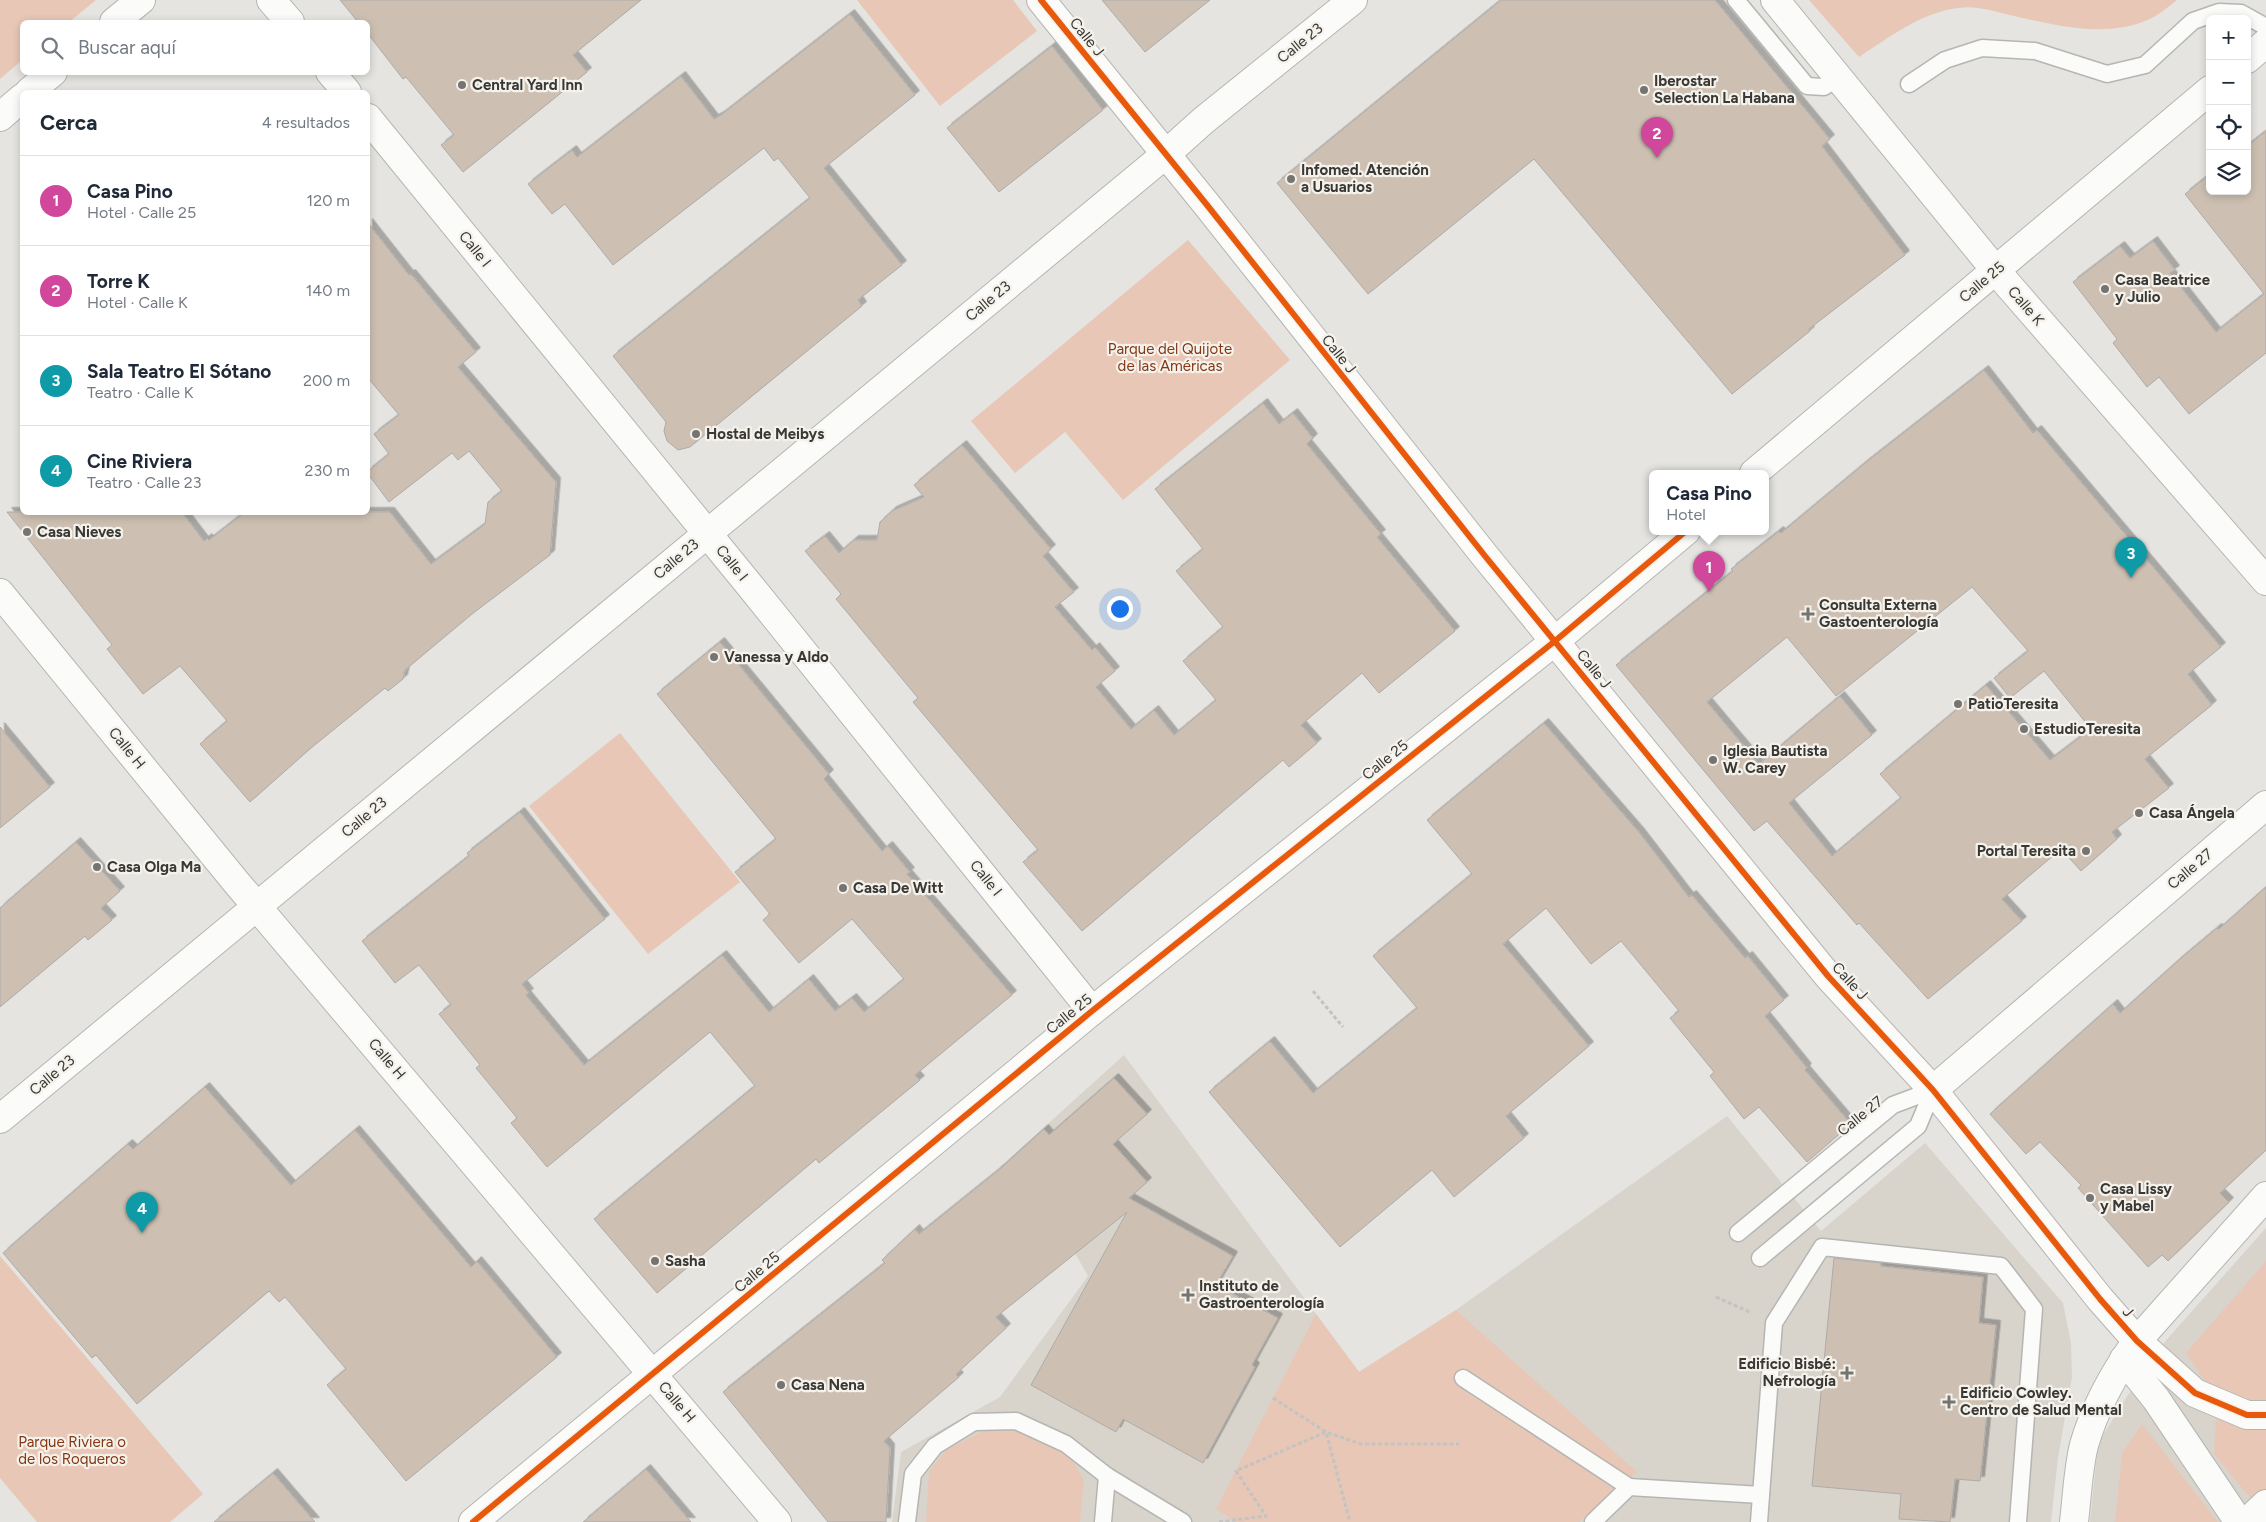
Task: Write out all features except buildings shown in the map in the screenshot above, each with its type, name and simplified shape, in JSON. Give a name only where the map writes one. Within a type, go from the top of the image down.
[{"type":"street","points":[[116,20],[141,0]]},
{"type":"street","points":[[271,0],[288,20]]},
{"type":"street","name":"Calle J","points":[[1040,0],[1166,154],[1484,556],[1828,976],[1933,1090],[2100,1298]]},
{"type":"street","name":"Calle 23","points":[[0,1119],[1166,154],[1204,120],[1352,0]]},
{"type":"street","name":"Calle K","points":[[1775,0],[1996,271],[2266,581]]},
{"type":"street","points":[[2251,56],[2266,43]]},
{"type":"street","points":[[32,90],[50,75]]},
{"type":"street","points":[[333,75],[345,90]]},
{"type":"street","name":"Calle 25","points":[[1758,470],[2206,93]]},
{"type":"street","points":[[0,117],[20,100]]},
{"type":"street","name":"Calle I","points":[[370,120],[707,533],[1092,1010]]},
{"type":"street","name":"Calle 25","points":[[473,1522],[1092,1010],[1555,641],[1681,535]]},
{"type":"street","name":"Calle H","points":[[0,593],[256,906],[654,1374],[777,1522]]},
{"type":"street","name":"Calle 27","points":[[1933,1090],[2266,805]]},
{"type":"street","points":[[2096,1406],[2130,1350],[2266,1196]]},
{"type":"street","points":[[2074,1522],[2084,1447],[2096,1406],[2109,1374],[2115,1350],[2115,1338],[2110,1320],[2100,1298]]},
{"type":"street","name":"J","points":[[2100,1298],[2130,1350]]},
{"type":"street","points":[[2130,1350],[2195,1393],[2247,1415],[2266,1415]]},
{"type":"street","points":[[2130,1350],[2156,1399],[2239,1522]]},
{"type":"street","points":[[2247,1522],[2266,1504]]},
{"type":"lane","points":[[1736,0],[1806,86],[1824,88],[1838,77]]},
{"type":"lane","points":[[1908,84],[1945,60],[1982,48],[2035,51],[2107,74],[2145,65],[2193,21],[2219,12],[2241,13],[2266,27]]},
{"type":"lane","name":"Calle 27","points":[[1738,1233],[1893,1105],[1933,1090]]},
{"type":"lane","name":"Calle 27","points":[[1760,1258],[1918,1126],[1933,1090]]},
{"type":"lane","points":[[1759,1522],[1774,1323],[1822,1247],[2001,1266],[2034,1309],[2018,1522]]},
{"type":"lane","points":[[1463,1378],[1629,1487],[1761,1495]]},
{"type":"lane","points":[[907,1522],[913,1474],[935,1446],[974,1422],[1016,1421],[1066,1444],[1107,1476],[1183,1522]]},
{"type":"lane","points":[[1103,1522],[1107,1476]]},
{"type":"lane","points":[[1593,1522],[1629,1487]]},
{"type":"path","points":[[1313,991],[1343,1027]]},
{"type":"path","points":[[1716,1297],[1774,1323]]},
{"type":"path","points":[[1273,1398],[1326,1432],[1361,1444],[1459,1444]]},
{"type":"path","points":[[1219,1522],[1266,1516],[1236,1471],[1326,1432]]},
{"type":"path","points":[[1326,1432],[1350,1522]]},
{"type":"shaded area","points":[[1124,1055],[1359,1372],[1456,1310],[1727,1116],[1821,1231],[1925,1143],[2063,1303],[2071,1343],[2072,1377],[2058,1458],[2051,1522],[892,1522],[901,1452],[1000,1397],[1088,1276],[1073,1250],[1000,1167]]},
{"type":"shaded area","points":[[2266,1228],[2266,1522],[2090,1522],[2098,1443],[2153,1355]]},
{"type":"green space","points":[[0,0],[96,0],[71,20],[20,20],[20,62],[0,79]]},
{"type":"green space","points":[[857,0],[1013,0],[1037,31],[940,106]]},
{"type":"green space","points":[[1809,0],[2177,0],[2152,18],[2118,28],[2101,29],[2066,27],[1979,8],[1965,7],[1945,10],[1906,27],[1859,57]]},
{"type":"green space","name":"Parque del Quijote de las Américas","points":[[1188,240],[1290,360],[1123,500],[1065,432],[1015,473],[971,421]]},
{"type":"green space","points":[[620,733],[740,882],[648,954],[529,806]]},
{"type":"green space","name":"Parque Riviera o de los Roqueros","points":[[0,1256],[203,1494],[170,1522],[37,1522],[0,1478]]},
{"type":"green space","points":[[2266,1261],[2266,1517],[2214,1454],[2217,1399],[2186,1353]]},
{"type":"green space","points":[[1456,1310],[1637,1472],[1579,1522],[1236,1522],[1216,1509],[1316,1314],[1359,1372]]},
{"type":"green space","points":[[2142,1424],[2218,1522],[2115,1522],[2122,1453]]},
{"type":"green space","points":[[987,1429],[1016,1429],[1052,1444],[1073,1461],[1084,1481],[1080,1522],[926,1522],[929,1471],[946,1450]]},
{"type":"cycle path","points":[[1041,0],[1207,205],[1485,556],[1828,976],[1933,1090],[2100,1299],[2137,1341],[2195,1393],[2247,1415],[2266,1415]]},
{"type":"cycle path","points":[[473,1522],[1092,1011],[1555,641],[1681,535]]},
{"type":"place","name":"Central Yard Inn","points":[[462,85]]},
{"type":"place","name":"Iberostar Selection La Habana","points":[[1644,90]]},
{"type":"place","name":"Torre K","points":[[1657,158]]},
{"type":"place","name":"Infomed. Atención a Usuarios","points":[[1291,179]]},
{"type":"place","name":"Casa Beatrice y Julio","points":[[2105,289]]},
{"type":"place","name":"Hostal de Meibys","points":[[696,434]]},
{"type":"place","name":"Casa Nieves","points":[[27,532]]},
{"type":"place","name":"Sala Teatro El Sótano","points":[[2131,578]]},
{"type":"place","name":"Casa Pino","points":[[1709,592]]},
{"type":"place","name":"Consulta Externa Gastoenterología","points":[[1808,614]]},
{"type":"place","name":"Vanessa y Aldo","points":[[714,657]]},
{"type":"place","name":"PatioTeresita","points":[[1958,704]]},
{"type":"place","name":"EstudioTeresita","points":[[2024,729]]},
{"type":"place","name":"Iglesia Bautista W. Carey","points":[[1713,760]]},
{"type":"place","name":"Casa Ángela","points":[[2139,813]]},
{"type":"place","name":"Portal Teresita","points":[[2086,851]]},
{"type":"place","name":"Casa Olga Ma","points":[[97,867]]},
{"type":"place","name":"Casa De Witt","points":[[843,888]]},
{"type":"place","name":"Casa Lissy y Mabel","points":[[2090,1198]]},
{"type":"place","name":"Cine Riviera","points":[[142,1233]]},
{"type":"place","name":"Sasha","points":[[655,1261]]},
{"type":"place","name":"Instituto de Gastroenterología","points":[[1188,1295]]},
{"type":"place","name":"Edificio Bisbé: Nefrología","points":[[1847,1373]]},
{"type":"place","name":"Casa Nena","points":[[781,1385]]},
{"type":"place","name":"Edificio Cowley. Centro de Salud Mental","points":[[1949,1402]]}]
